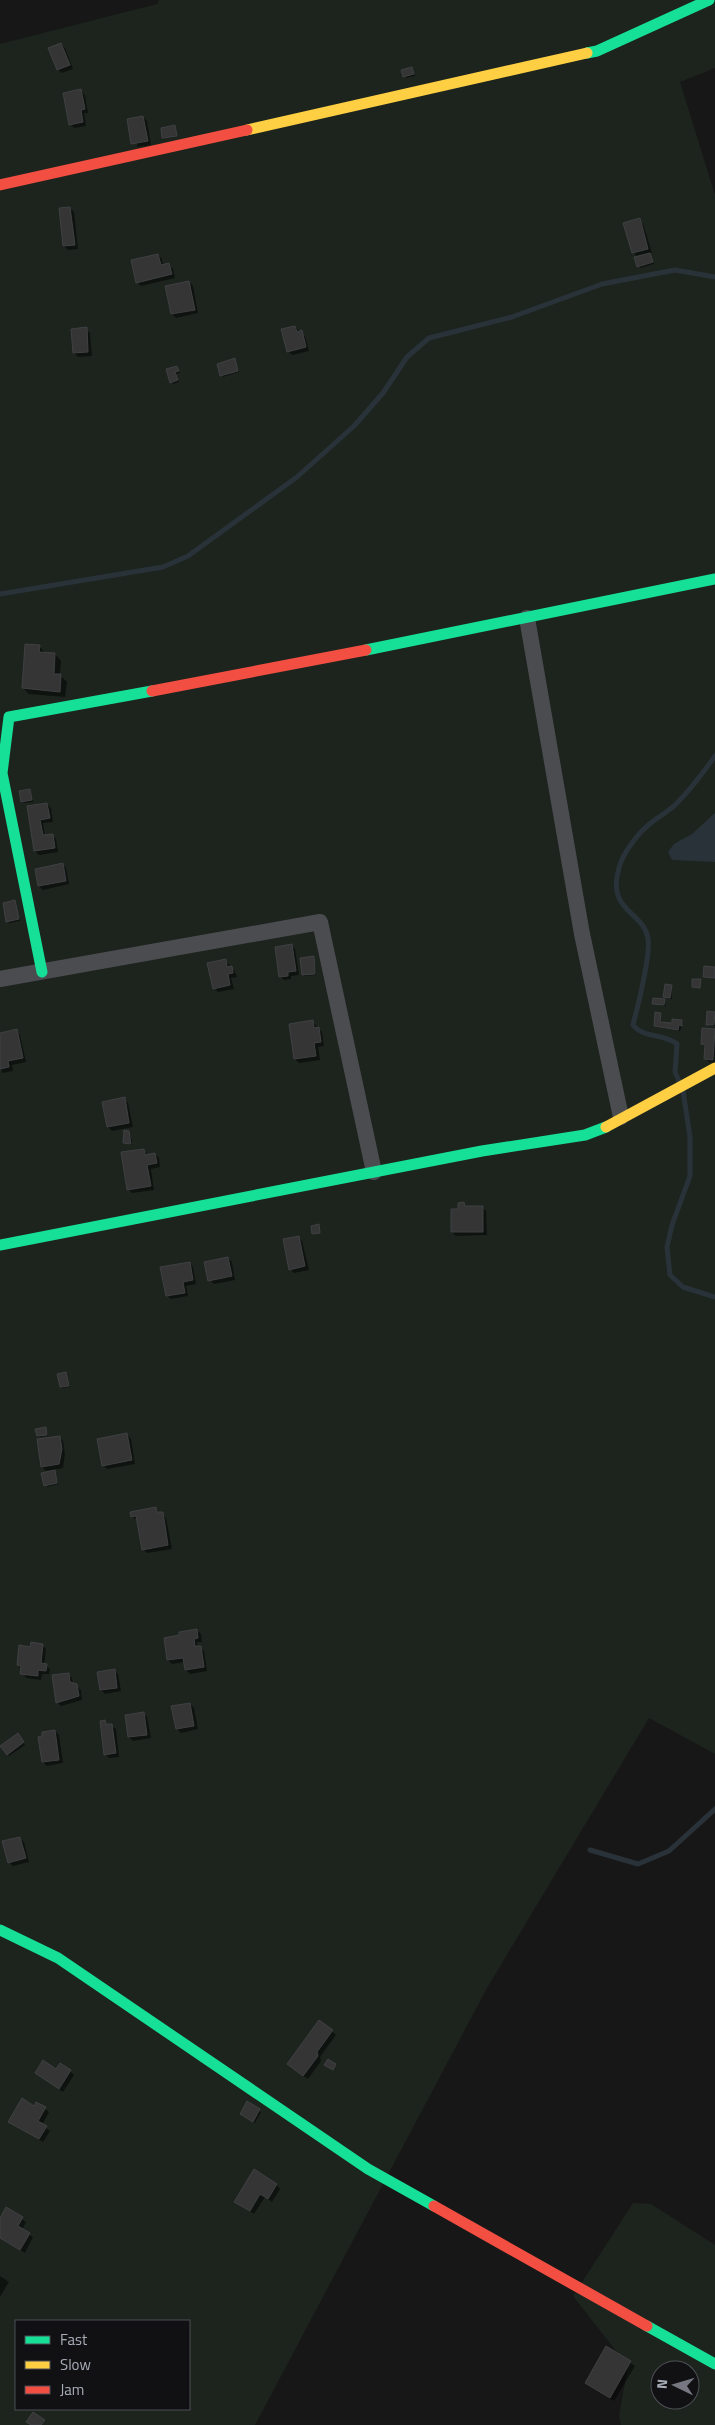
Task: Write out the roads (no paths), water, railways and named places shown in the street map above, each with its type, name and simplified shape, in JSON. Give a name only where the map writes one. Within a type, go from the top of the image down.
[{"type":"street","points":[[0,185],[597,51],[708,0]]},
{"type":"street","points":[[42,972],[2,773],[9,717],[275,668],[715,579]]},
{"type":"street","points":[[527,618],[582,934],[621,1118]]},
{"type":"street","points":[[0,979],[320,922],[374,1172]]},
{"type":"street","points":[[0,1245],[482,1150],[585,1135],[715,1068]]},
{"type":"street","points":[[0,1930],[58,1958],[368,2169],[715,2364]]},
{"type":"waterway","points":[[0,594],[163,567],[188,556],[297,477],[354,426],[383,393],[407,357],[429,338],[512,317],[602,284],[675,270],[715,277]]},
{"type":"waterway","points":[[679,1081],[675,1072],[677,1044],[666,1038],[643,1032],[633,1025],[646,968],[648,938],[640,922],[621,902],[617,893],[616,882],[621,862],[632,843],[647,826],[681,798],[697,781],[715,756]]},
{"type":"waterway","points":[[683,1091],[690,1137],[690,1176],[672,1225],[667,1247],[670,1275],[683,1287],[715,1297]]},
{"type":"waterway","points":[[590,1850],[638,1864],[669,1851],[715,1809]]}]
